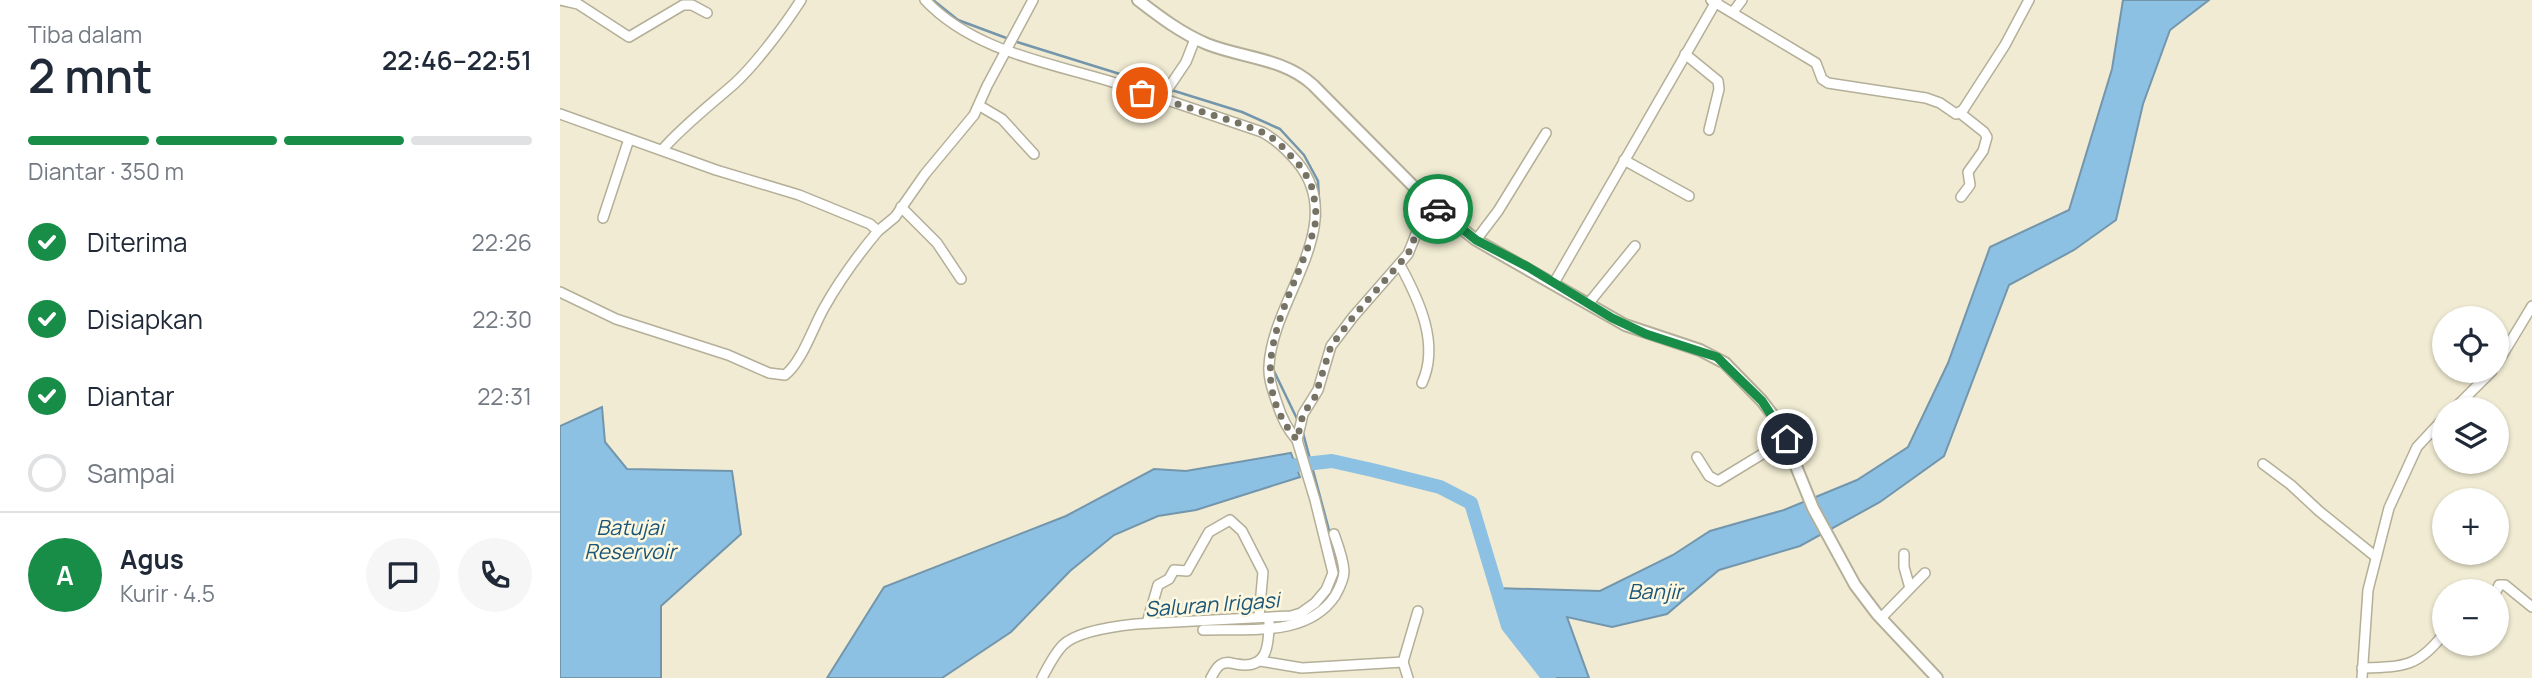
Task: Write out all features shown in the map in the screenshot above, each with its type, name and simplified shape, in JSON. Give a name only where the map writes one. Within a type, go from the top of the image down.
[{"type":"street","points":[[561,0],[578,4],[629,37],[683,5],[692,5],[707,13]]},
{"type":"street","points":[[663,150],[688,123],[735,83],[801,0]]},
{"type":"street","points":[[925,0],[942,17],[962,31],[1268,135],[1284,148],[1311,184],[1316,207],[1315,226],[1273,335],[1268,368],[1279,410],[1290,432],[1298,434]]},
{"type":"street","points":[[560,292],[615,319],[717,351],[769,373],[786,375],[795,364],[825,305],[861,251],[878,230],[893,219],[920,180],[980,106],[987,86],[1033,0]]},
{"type":"street","points":[[1138,0],[1174,27],[1195,38],[1298,72],[1429,202],[1476,240],[1625,325],[1691,347],[1725,363],[1762,401],[1787,439],[1813,508],[1855,585],[1881,618],[1937,678]]},
{"type":"street","points":[[1733,12],[1742,0]]},
{"type":"street","points":[[1554,283],[1715,1],[1816,63],[1822,79],[1828,83],[1926,98],[1940,103],[1954,114],[1960,113],[2005,46],[2029,0]]},
{"type":"street","points":[[1161,99],[1188,59],[1195,38]]},
{"type":"street","points":[[1685,54],[1718,81],[1709,130]]},
{"type":"street","points":[[980,106],[1002,119],[1034,154]]},
{"type":"street","points":[[1960,113],[1987,137],[1983,151],[1968,172],[1970,185],[1961,197]]},
{"type":"street","points":[[560,114],[832,208],[878,230]]},
{"type":"street","points":[[1476,240],[1498,211],[1546,133]]},
{"type":"street","points":[[603,218],[629,139]]},
{"type":"street","points":[[1624,160],[1689,196]]},
{"type":"street","points":[[1334,552],[1315,500],[1298,434],[1303,414],[1315,397],[1327,357],[1336,338],[1375,290],[1400,265],[1415,240],[1429,202]]},
{"type":"street","points":[[901,207],[937,243],[961,279]]},
{"type":"street","points":[[1588,304],[1635,246]]},
{"type":"street","points":[[1400,265],[1419,305],[1428,338],[1430,355],[1422,383]]},
{"type":"street","points":[[2509,344],[2532,306]]},
{"type":"street","points":[[2466,397],[2479,383]]},
{"type":"street","points":[[2432,429],[2413,453],[2391,503],[2368,590],[2362,673],[2417,661],[2432,649]]},
{"type":"street","points":[[1697,457],[1709,477],[1718,481],[1787,439]]},
{"type":"street","points":[[2263,464],[2376,557]]},
{"type":"street","points":[[1147,623],[1158,585],[1169,579],[1174,570],[1187,571],[1209,532],[1230,520],[1242,531],[1263,572],[1259,617]]},
{"type":"street","points":[[1203,630],[1269,622],[1296,615],[1310,607],[1321,597],[1332,579],[1334,534]]},
{"type":"street","points":[[1905,554],[1903,568],[1910,588]]},
{"type":"street","points":[[1881,618],[1925,573]]},
{"type":"street","points":[[2509,588],[2532,607]]},
{"type":"street","points":[[1408,678],[1403,662],[1418,611]]},
{"type":"street","points":[[1042,678],[1061,647],[1071,639],[1120,625],[1259,617],[1269,622]]},
{"type":"street","points":[[1260,661],[1266,650],[1269,622]]},
{"type":"street","points":[[1211,678],[1222,664],[1250,665],[1260,661],[1302,668],[1403,662]]},
{"type":"water","name":"Banjir","points":[[2123,0],[2209,0],[2170,30],[2143,104],[2116,220],[2074,250],[2009,285],[1944,456],[1880,502],[1800,546],[1719,570],[1667,614],[1612,627],[1567,617],[1589,678],[1549,678],[1508,626],[1495,588],[1600,591],[1673,555],[1710,531],[1784,510],[1857,480],[1908,447],[1948,363],[1990,247],[2069,210],[2112,69]]},
{"type":"water","name":"Batujai Reservoir","points":[[602,407],[605,442],[627,469],[732,471],[741,534],[661,606],[661,678],[560,678],[560,426]]},
{"type":"water","points":[[1291,453],[1300,477],[1196,510],[1158,516],[1114,535],[1070,571],[1011,632],[942,678],[827,678],[884,587],[1066,516],[1154,469],[1186,471]]},
{"type":"waterway","name":"Saluran Irigasi","points":[[933,0],[958,20],[1017,42],[1242,112],[1280,129],[1304,155],[1318,181],[1320,217],[1317,227]]},
{"type":"waterway","name":"Saluran Irigasi","points":[[1273,369],[1299,423]]},
{"type":"waterway","name":"Saluran Irigasi","points":[[1303,433],[1330,534]]},
{"type":"waterway","points":[[1296,465],[1332,461],[1440,487],[1471,503],[1508,626],[1549,678]]},
{"type":"waterway","name":"Saluran Irigasi","points":[[1332,541],[1337,572]]},
{"type":"way so far","points":[[1142,93],[1262,132],[1284,148],[1302,168],[1311,184],[1317,218],[1273,335],[1268,368],[1279,410],[1297,440],[1300,421],[1318,390],[1331,346],[1375,290],[1408,254],[1429,202],[1438,209]]},
{"type":"route","points":[[1438,209],[1476,240],[1528,267],[1625,325],[1717,357],[1762,401],[1787,439]]}]
